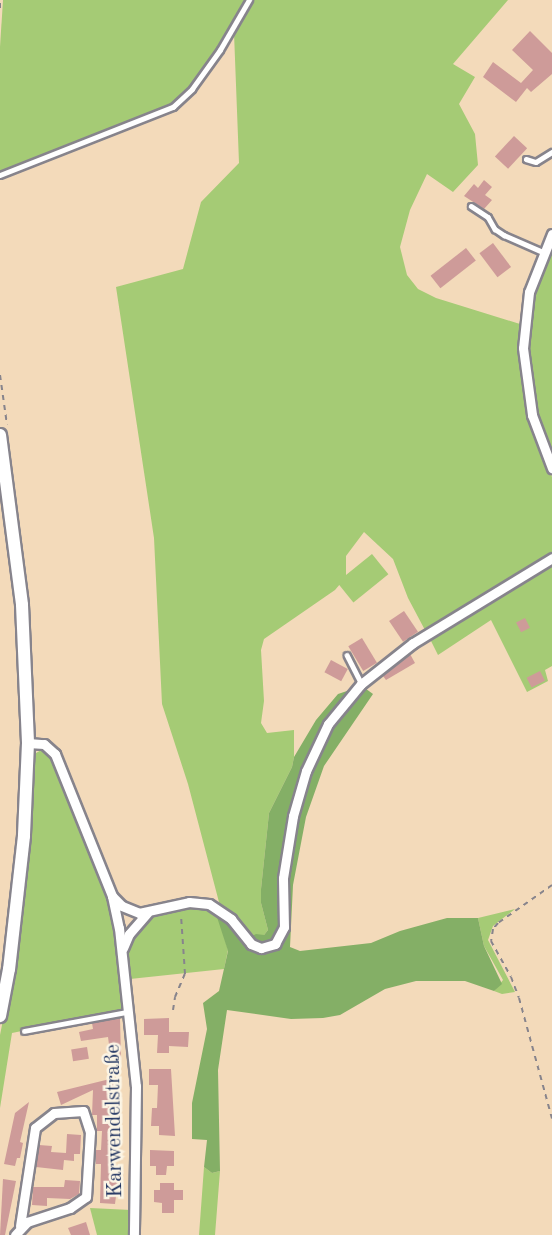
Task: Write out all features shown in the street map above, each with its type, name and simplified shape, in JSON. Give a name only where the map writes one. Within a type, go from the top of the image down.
[{"type":"street","points":[[552,234],[528,292],[523,357],[532,415],[552,468]]},
{"type":"street","points":[[0,435],[22,605],[29,743],[21,863],[0,1016]]},
{"type":"street","points":[[113,896],[129,910],[147,913],[178,904],[200,902],[217,907],[231,919],[247,941],[256,946],[271,946],[279,940],[284,927],[285,855],[298,793],[328,724],[362,684],[413,643],[552,558]]},
{"type":"street","name":"Karwendelstraße","points":[[29,743],[44,744],[55,754],[113,896],[122,951],[136,1086],[134,1235]]},
{"type":"street","points":[[122,951],[129,934],[147,913]]},
{"type":"street","points":[[83,1111],[90,1132],[86,1197],[71,1208],[18,1231],[35,1128],[54,1113],[83,1111]]},
{"type":"lane","points":[[0,175],[173,107],[192,89],[220,50],[249,0]]},
{"type":"lane","points":[[526,159],[536,162],[552,152]]},
{"type":"lane","points":[[471,206],[488,217],[495,229],[544,253]]},
{"type":"lane","points":[[347,656],[362,684]]},
{"type":"lane","points":[[24,1031],[128,1010]]},
{"type":"path","points":[[0,0],[0,8]]},
{"type":"path","points":[[552,885],[498,923],[493,929],[491,941],[515,986],[552,1119]]},
{"type":"path","points":[[173,1010],[175,997],[185,974],[182,916],[178,904]]},
{"type":"green space","points":[[3,0],[246,0],[206,68],[182,97],[169,107],[0,173],[0,47]]},
{"type":"green space","points":[[251,0],[508,0],[453,64],[475,77],[459,104],[475,134],[478,165],[453,192],[427,174],[410,210],[400,247],[407,275],[418,289],[436,298],[520,324],[521,380],[528,413],[552,477],[552,555],[426,632],[408,598],[393,559],[364,532],[346,556],[346,577],[335,590],[264,639],[261,650],[264,701],[261,723],[267,733],[294,730],[294,757],[292,767],[269,813],[261,889],[261,903],[268,930],[264,935],[248,939],[220,906],[188,784],[162,704],[154,538],[116,287],[183,269],[201,202],[239,163],[234,33]]},
{"type":"green space","points":[[552,242],[552,461],[537,420],[528,371],[528,322],[534,289]]},
{"type":"green space","points":[[372,554],[388,574],[353,603],[337,582]]},
{"type":"green space","points":[[552,562],[552,666],[545,670],[548,681],[527,692],[491,620],[438,655],[429,637]]},
{"type":"green space","points":[[362,686],[373,694],[324,766],[306,817],[293,885],[290,947],[300,951],[371,943],[400,931],[447,918],[478,918],[484,946],[502,984],[494,991],[465,981],[416,981],[385,989],[340,1015],[323,1018],[291,1019],[227,1010],[218,1070],[220,1171],[212,1173],[204,1167],[207,1140],[192,1139],[192,1103],[207,1029],[203,1003],[219,991],[228,951],[216,914],[226,918],[242,941],[256,934],[264,935],[268,930],[261,903],[261,889],[269,813],[292,767],[294,757],[316,720],[338,694]]},
{"type":"green space","points":[[41,750],[53,757],[105,884],[118,943],[125,1010],[12,1033],[0,1108],[0,1035],[15,960],[33,755]]},
{"type":"green space","points":[[186,905],[208,906],[217,911],[228,950],[224,969],[130,979],[127,949],[133,933],[144,918],[158,911]]},
{"type":"green space","points":[[515,909],[493,926],[488,940],[515,992],[502,994],[494,991],[503,980],[484,946],[478,918]]},
{"type":"green space","points":[[204,1167],[212,1173],[220,1171],[215,1235],[199,1235]]},
{"type":"green space","points":[[90,1208],[131,1210],[131,1235],[97,1235]]},
{"type":"building","points":[[530,31],[552,53],[552,74],[531,92],[527,88],[516,102],[483,77],[493,62],[521,83],[533,70],[512,50]]},
{"type":"building","points":[[514,136],[527,148],[508,169],[495,156]]},
{"type":"building","points":[[484,180],[492,187],[485,195],[492,200],[484,209],[464,196],[474,184],[478,188]]},
{"type":"building","points":[[493,243],[511,267],[497,277],[479,253]]},
{"type":"building","points":[[466,248],[476,261],[440,288],[431,276]]},
{"type":"building","points":[[404,611],[418,632],[403,642],[389,621]]},
{"type":"building","points":[[525,618],[530,628],[521,632],[516,623]]},
{"type":"building","points":[[362,638],[377,663],[363,671],[348,646]]},
{"type":"building","points":[[410,654],[415,663],[386,680],[383,676]]},
{"type":"building","points":[[331,660],[348,669],[341,681],[324,672]]},
{"type":"building","points":[[540,671],[545,681],[532,688],[527,678]]},
{"type":"building","points":[[120,1018],[121,1060],[111,1060],[108,1037],[81,1041],[79,1032],[93,1029],[92,1023]]},
{"type":"building","points":[[169,1018],[169,1032],[189,1032],[188,1047],[169,1046],[169,1053],[157,1053],[158,1035],[144,1035],[144,1019]]},
{"type":"building","points":[[87,1047],[89,1059],[73,1061],[71,1050]]},
{"type":"building","points":[[149,1069],[171,1069],[175,1136],[159,1135],[159,1126],[151,1126],[152,1108],[157,1108],[158,1085],[149,1085]]},
{"type":"building","points":[[114,1078],[115,1090],[108,1091],[111,1114],[116,1114],[113,1168],[116,1168],[115,1182],[119,1182],[115,1204],[100,1203],[101,1164],[96,1164],[96,1150],[101,1150],[102,1131],[97,1131],[97,1115],[92,1115],[93,1090],[61,1105],[57,1092]]},
{"type":"building","points":[[29,1102],[20,1142],[23,1143],[20,1158],[17,1158],[15,1166],[4,1164],[15,1113]]},
{"type":"building","points":[[67,1134],[81,1135],[80,1154],[74,1154],[74,1161],[64,1160],[63,1170],[36,1167],[39,1145],[52,1146],[51,1152],[66,1153]]},
{"type":"building","points":[[150,1150],[174,1151],[174,1166],[167,1166],[166,1175],[156,1175],[156,1166],[150,1166]]},
{"type":"building","points":[[3,1179],[16,1181],[5,1235],[0,1235]]},
{"type":"building","points":[[65,1180],[80,1181],[79,1194],[70,1199],[47,1198],[47,1206],[32,1205],[33,1187],[64,1187]]},
{"type":"building","points":[[160,1183],[174,1183],[174,1190],[183,1190],[183,1200],[174,1200],[174,1213],[162,1213],[162,1203],[154,1202],[154,1190],[160,1190]]},
{"type":"building","points":[[86,1222],[90,1235],[71,1235],[68,1228]]}]
